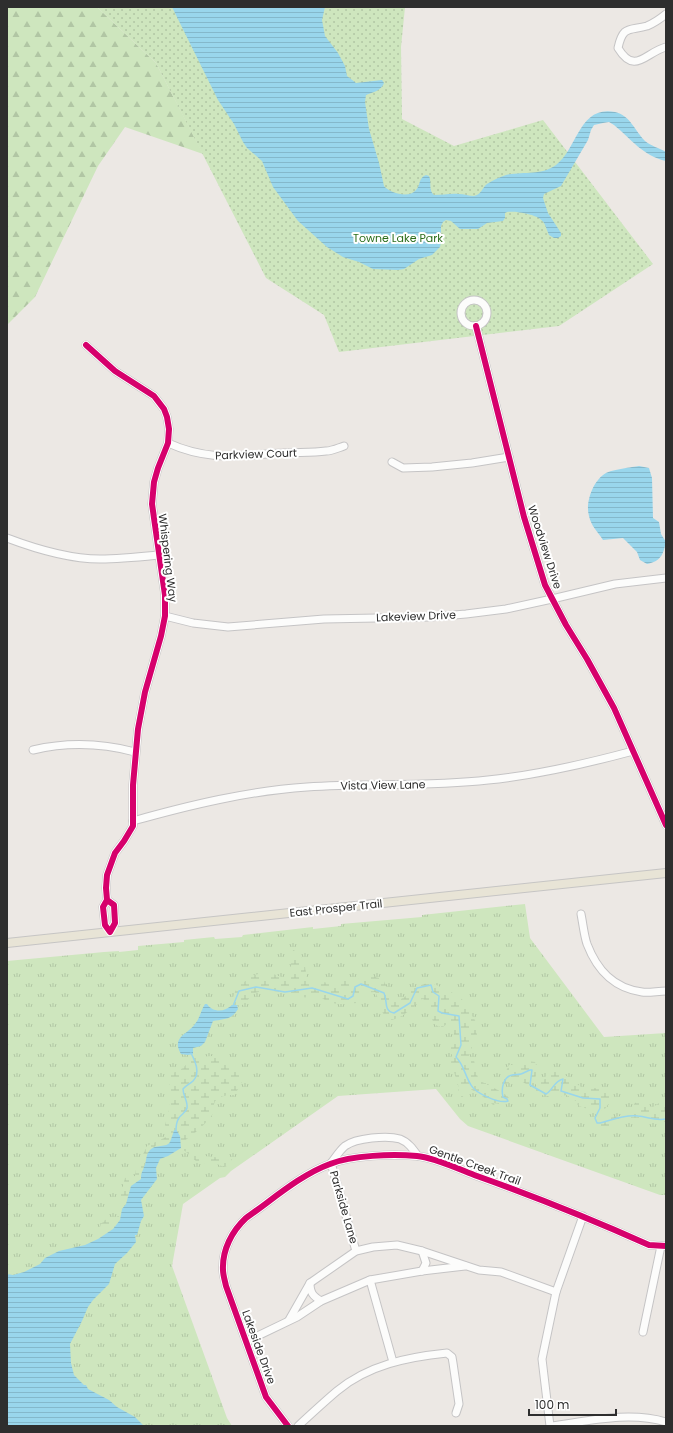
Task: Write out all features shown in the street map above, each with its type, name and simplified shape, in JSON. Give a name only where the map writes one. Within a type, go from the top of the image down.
[{"type":"main road","name":"East Prosper Trail","points":[[7,943],[666,873]]},
{"type":"street","points":[[666,14],[654,23],[629,29],[620,39],[618,48],[626,59],[633,62],[643,60],[654,52],[666,47]]},
{"type":"street","name":"Woodview Drive","points":[[476,326],[524,517],[545,585],[614,708],[666,825]]},
{"type":"street","name":"Whispering Way","points":[[86,345],[115,371],[148,391],[160,402],[168,422],[168,443],[158,468],[152,492],[152,515],[165,595],[165,616],[161,636],[145,692],[138,729],[135,752],[133,822],[131,829],[109,866],[106,882],[107,900],[103,907],[105,925],[110,932],[115,923],[114,905],[107,900]]},
{"type":"street","name":"Parkview Court","points":[[168,443],[188,451],[204,455],[227,457],[283,452],[327,451],[344,446]]},
{"type":"street","points":[[392,462],[403,468],[432,467],[472,463],[509,456]]},
{"type":"street","points":[[7,538],[56,553],[82,558],[107,559],[159,555]]},
{"type":"street","name":"Lakeview Drive","points":[[165,616],[212,626],[248,626],[324,619],[430,617],[506,609],[615,584],[666,578]]},
{"type":"street","points":[[33,750],[62,745],[87,744],[115,747],[135,752]]},
{"type":"street","name":"Vista View Lane","points":[[133,822],[195,805],[253,794],[348,785],[451,784],[487,781],[565,768],[633,751]]},
{"type":"street","points":[[582,914],[587,943],[594,960],[605,976],[623,987],[642,992],[666,991]]},
{"type":"street","name":"Gentle Creek Trail","points":[[331,1163],[345,1146],[357,1141],[379,1137],[400,1139],[410,1145],[418,1156]]},
{"type":"street","name":"Gentle Creek Trail","points":[[223,1270],[225,1253],[229,1241],[237,1227],[246,1218],[314,1171],[331,1163],[356,1158],[388,1156],[418,1156],[470,1173],[583,1216],[649,1245],[663,1246]]},
{"type":"street","name":"Parkside Lane","points":[[331,1163],[356,1251]]},
{"type":"street","points":[[583,1216],[556,1292],[542,1359],[551,1426],[608,1418],[632,1417],[666,1422]]},
{"type":"street","points":[[289,1320],[310,1283],[356,1251],[373,1247],[397,1245],[422,1251],[480,1270],[501,1272],[556,1292]]},
{"type":"street","points":[[643,1332],[663,1246]]},
{"type":"street","points":[[422,1251],[426,1263],[422,1271]]},
{"type":"street","points":[[247,1341],[298,1316],[321,1302],[370,1280],[422,1271],[468,1266]]},
{"type":"street","name":"Lakeside Drive","points":[[223,1270],[226,1286],[266,1397],[288,1426]]},
{"type":"street","points":[[370,1280],[393,1362]]},
{"type":"street","points":[[310,1283],[312,1296],[321,1302]]},
{"type":"street","points":[[298,1426],[338,1390],[364,1373],[393,1362],[418,1356],[447,1353],[452,1357],[459,1404],[456,1413]]},
{"type":"green space","points":[[7,7],[97,7],[156,63],[203,154],[125,127],[98,166],[35,297],[7,325]]},
{"type":"green space","name":"Towne Lake Park","points":[[97,7],[405,7],[401,47],[402,119],[454,146],[543,120],[653,264],[559,326],[339,352],[324,315],[266,278],[156,63]]},
{"type":"green space","points":[[525,904],[530,938],[604,1037],[666,1033],[666,1195],[660,1195],[468,1126],[460,1119],[436,1089],[338,1096],[231,1171],[225,1177],[220,1178],[183,1204],[172,1266],[227,1418],[232,1426],[7,1426],[7,961],[138,950],[138,946],[184,942],[184,940],[214,937],[215,939],[242,937],[243,935],[313,927],[313,929],[341,926],[341,924],[422,917],[422,915]]},
{"type":"green space","points":[[293,950],[304,960],[307,979],[310,981],[320,981],[331,984],[342,981],[353,981],[364,977],[375,977],[383,979],[392,999],[401,999],[413,988],[432,983],[455,994],[464,1001],[476,1022],[477,1036],[469,1054],[474,1061],[479,1079],[499,1090],[510,1099],[511,1102],[504,1105],[494,1103],[495,1107],[488,1100],[469,1088],[464,1091],[463,1097],[459,1097],[458,1084],[451,1063],[452,1053],[449,1047],[454,1034],[454,1025],[448,1023],[443,1027],[435,1024],[429,1007],[423,999],[419,1000],[404,1015],[392,1020],[384,1015],[375,992],[362,996],[357,1003],[343,1004],[326,1001],[322,998],[296,997],[289,993],[266,990],[255,993],[238,1009],[238,1006],[232,1005],[229,1008],[237,987],[254,975],[268,972],[284,978],[288,977]]},
{"type":"green space","points":[[213,1056],[220,1061],[224,1057],[230,1060],[233,1068],[243,1079],[239,1088],[234,1095],[217,1099],[214,1104],[213,1114],[210,1118],[198,1130],[180,1144],[180,1138],[174,1130],[167,1144],[156,1145],[145,1161],[145,1166],[141,1173],[141,1179],[130,1190],[126,1204],[122,1209],[120,1198],[125,1178],[135,1176],[136,1169],[147,1146],[166,1137],[167,1131],[165,1125],[169,1110],[170,1091],[169,1075],[183,1068],[191,1059]]},
{"type":"green space","points":[[528,1061],[535,1062],[537,1068],[535,1080],[530,1084],[526,1084],[519,1080],[503,1085],[502,1083],[509,1065],[521,1065]]},
{"type":"green space","points":[[557,1069],[581,1087],[606,1089],[611,1098],[606,1108],[597,1112],[579,1106],[576,1101],[566,1095],[555,1098],[541,1095],[536,1092],[536,1083],[545,1079],[547,1072]]},
{"type":"green space","points":[[637,1102],[653,1107],[659,1103],[662,1104],[666,1108],[666,1122],[630,1118],[621,1120],[607,1127],[597,1124],[596,1121],[601,1122],[608,1118],[633,1114],[631,1109]]},
{"type":"green space","points":[[181,1145],[204,1156],[232,1159],[228,1165],[224,1167],[214,1163],[198,1163],[185,1151],[178,1150],[181,1148]]},
{"type":"green space","points":[[118,1216],[121,1217],[112,1229],[106,1231],[99,1230],[101,1224],[105,1220]]},
{"type":"water","points":[[172,7],[325,7],[322,20],[325,36],[338,53],[345,66],[347,76],[356,83],[382,80],[384,83],[379,90],[366,95],[365,102],[369,129],[384,186],[395,193],[404,195],[413,193],[418,188],[423,176],[426,175],[429,176],[431,191],[434,195],[456,194],[474,196],[480,193],[487,184],[504,176],[544,171],[556,165],[563,158],[586,121],[594,115],[603,112],[615,112],[625,116],[645,141],[666,152],[666,161],[658,159],[644,151],[609,122],[594,125],[588,140],[561,186],[544,194],[543,198],[548,213],[561,233],[561,236],[558,238],[554,238],[549,235],[545,224],[537,217],[515,212],[507,212],[505,213],[505,218],[503,221],[487,223],[478,229],[460,229],[451,221],[446,220],[441,226],[440,247],[432,255],[419,259],[404,269],[373,269],[359,262],[343,257],[327,247],[298,221],[273,187],[262,161],[247,148],[234,124],[218,100]]},
{"type":"water","points":[[639,466],[649,468],[652,478],[653,518],[659,522],[661,534],[666,542],[661,557],[652,563],[647,564],[640,560],[637,552],[623,538],[603,540],[591,523],[588,511],[591,492],[601,476],[612,471]]},
{"type":"water","points":[[205,1004],[216,1010],[223,1010],[232,1005],[237,1005],[238,1009],[236,1013],[230,1017],[213,1021],[205,1042],[201,1046],[193,1048],[193,1054],[181,1054],[178,1048],[179,1040],[197,1022]]},
{"type":"water","points":[[174,1130],[177,1131],[180,1136],[181,1148],[160,1159],[156,1168],[157,1179],[141,1200],[144,1216],[137,1235],[135,1235],[136,1242],[115,1264],[109,1284],[88,1307],[70,1344],[71,1363],[74,1375],[84,1385],[86,1385],[88,1389],[109,1400],[117,1407],[135,1417],[144,1426],[7,1426],[7,1274],[13,1275],[24,1272],[40,1264],[45,1258],[59,1251],[85,1245],[98,1239],[113,1229],[120,1220],[122,1209],[126,1204],[131,1186],[141,1179],[141,1174],[148,1152],[152,1148],[168,1144]]},
{"type":"waterway","points":[[233,1006],[239,991],[256,987],[285,992],[312,988],[348,999],[353,996],[355,987],[361,984],[384,993],[387,1008],[394,1013],[410,1003],[417,988],[431,985],[433,992],[439,996],[438,1011],[459,1016],[461,1045],[456,1057],[461,1063],[473,1088],[482,1094],[499,1101],[508,1101],[502,1094],[503,1084],[507,1078],[512,1075],[532,1070],[530,1085],[546,1094],[560,1080],[563,1079],[561,1091],[583,1098],[600,1099],[600,1108],[595,1118],[597,1123],[629,1116],[638,1116],[658,1120],[666,1119]]},
{"type":"waterway","points":[[176,1131],[176,1124],[187,1108],[183,1089],[193,1081],[197,1074],[191,1053]]},
{"type":"cycle path","points":[[476,326],[524,517],[545,585],[566,625],[614,708],[666,825]]},
{"type":"cycle path","points":[[86,345],[115,371],[154,396],[164,409],[169,429],[168,443],[154,482],[152,504],[165,595],[165,616],[161,636],[145,692],[138,729],[133,785],[133,826],[115,853],[107,875],[107,900],[103,907],[105,925],[110,932],[115,923],[114,905],[107,900]]},
{"type":"cycle path","points":[[288,1426],[266,1397],[226,1286],[223,1274],[223,1263],[226,1248],[232,1235],[246,1218],[286,1188],[319,1169],[339,1161],[361,1157],[396,1155],[424,1157],[447,1164],[543,1200],[649,1245],[666,1246]]}]
